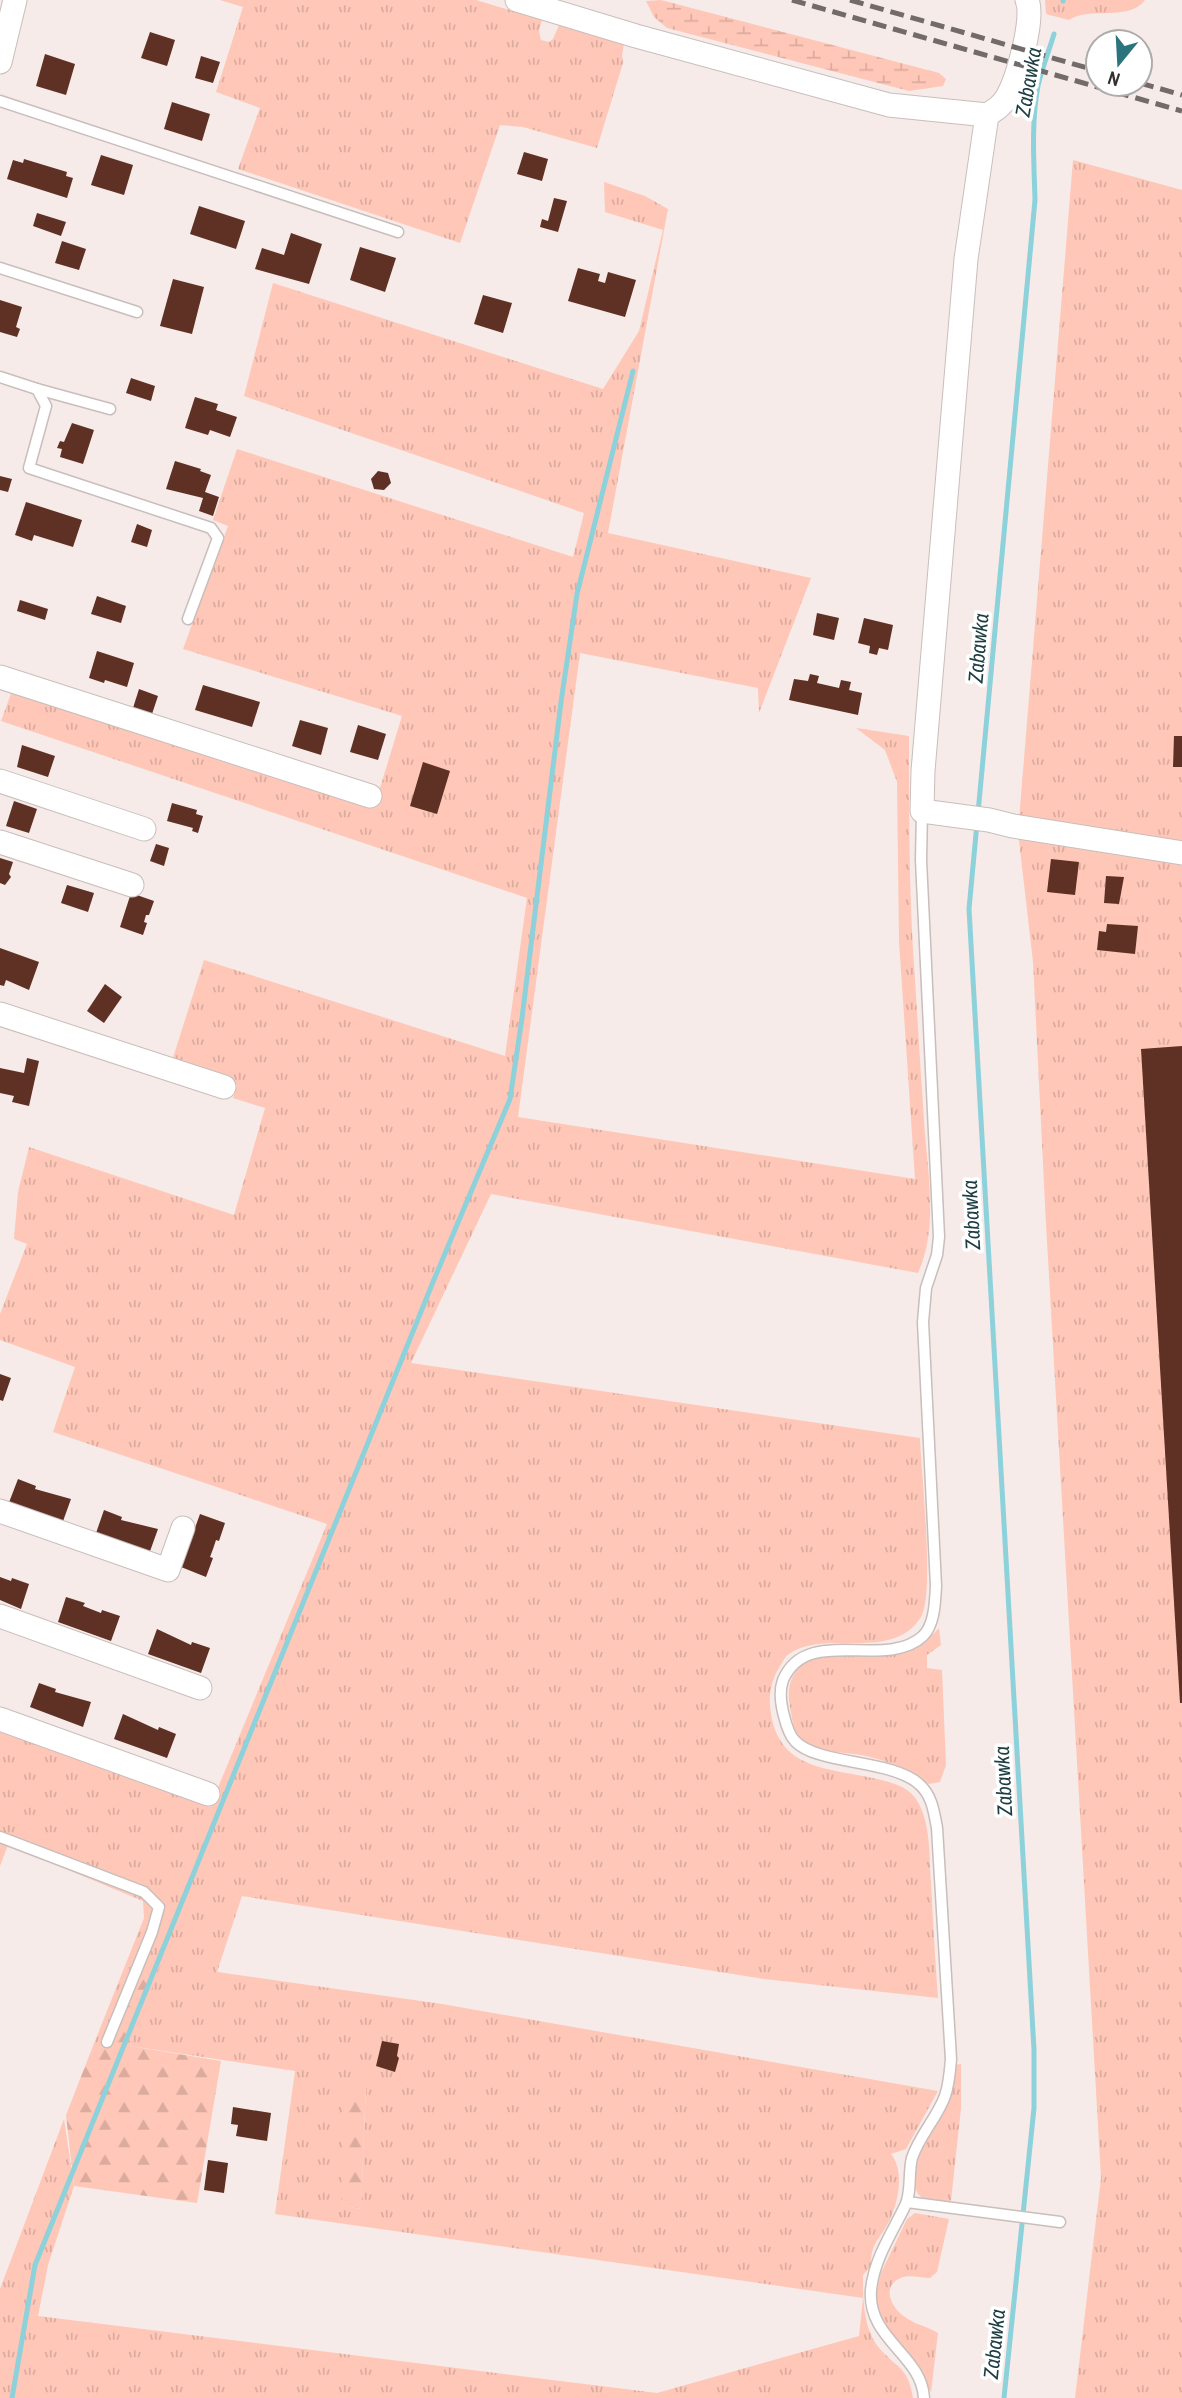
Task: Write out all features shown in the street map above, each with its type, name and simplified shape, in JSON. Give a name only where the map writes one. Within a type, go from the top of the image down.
[{"type":"street","points":[[0,62],[15,0]]},
{"type":"street","points":[[517,0],[636,36],[889,105],[986,115],[998,108],[1007,97],[1015,75],[1030,18],[1027,0]]},
{"type":"street","points":[[986,115],[966,259],[923,771],[922,811],[1182,853]]},
{"type":"street","points":[[0,677],[370,796]]},
{"type":"street","points":[[0,781],[144,829]]},
{"type":"street","points":[[0,842],[132,885]]},
{"type":"street","points":[[0,1014],[224,1087]]},
{"type":"street","points":[[0,1511],[168,1570],[183,1528]]},
{"type":"street","points":[[0,1616],[200,1688]]},
{"type":"street","points":[[0,1719],[208,1794]]},
{"type":"lane","points":[[0,101],[398,232]]},
{"type":"lane","points":[[0,268],[137,312]]},
{"type":"lane","points":[[0,377],[110,409]]},
{"type":"lane","points":[[37,389],[46,407],[29,468],[211,528],[218,538],[188,619]]},
{"type":"lane","points":[[922,811],[921,860],[939,1237],[937,1255],[926,1288],[923,1322],[936,1586],[934,1614],[924,1635],[901,1648],[815,1652],[797,1660],[782,1681],[780,1703],[786,1724],[795,1741],[814,1752],[902,1773],[919,1784],[930,1796],[937,1828],[951,2059],[945,2096],[918,2144],[912,2161],[907,2202],[886,2242],[871,2291],[871,2306],[877,2325],[918,2374],[924,2398]]},
{"type":"lane","points":[[0,1837],[144,1892],[159,1907],[152,1932],[107,2042]]},
{"type":"lane","points":[[907,2202],[1060,2222]]},
{"type":"green space","points":[[220,0],[476,0],[542,20],[539,31],[541,40],[549,42],[553,39],[559,25],[624,44],[623,63],[597,148],[523,127],[500,125],[460,243],[238,169],[260,108],[216,92],[243,7]]},
{"type":"green space","points":[[661,0],[939,73],[946,79],[943,86],[909,91],[667,28],[654,17],[646,1]]},
{"type":"green space","points":[[1045,0],[1145,0],[1138,7],[1129,10],[1087,14],[1069,20],[1046,14]]},
{"type":"green space","points":[[1073,160],[1182,190],[1182,2398],[1075,2398],[1101,2178],[1033,962],[1018,832]]},
{"type":"green space","points":[[604,182],[645,196],[668,209],[608,533],[811,578],[759,713],[758,688],[580,653],[518,1117],[915,1179],[899,941],[897,782],[885,750],[856,728],[909,736],[912,923],[930,1198],[928,1237],[918,1273],[491,1194],[411,1363],[920,1438],[927,1559],[925,1604],[921,1617],[909,1631],[893,1639],[821,1644],[804,1647],[789,1654],[775,1676],[770,1706],[774,1728],[783,1744],[794,1755],[825,1769],[898,1785],[908,1790],[919,1804],[926,1822],[929,1842],[938,1998],[764,1979],[242,1896],[217,1972],[442,2004],[938,2091],[906,2149],[891,2154],[899,2176],[896,2202],[888,2224],[875,2245],[871,2266],[863,2275],[864,2304],[870,2333],[880,2349],[905,2374],[913,2398],[0,2398],[0,2289],[64,2119],[74,2186],[48,2265],[38,2316],[657,2393],[859,2336],[863,2298],[275,2214],[295,2071],[130,2046],[160,1964],[147,1952],[113,2042],[91,2051],[144,1918],[143,1901],[8,1845],[0,1866],[0,1731],[210,1807],[327,1524],[53,1432],[75,1367],[0,1340],[0,1314],[27,1244],[14,1239],[18,1192],[29,1147],[234,1215],[265,1108],[233,1098],[237,1085],[171,1064],[204,960],[505,1056],[527,898],[1,721],[13,688],[376,801],[402,716],[183,649],[228,526],[213,520],[237,449],[573,557],[584,513],[244,396],[273,283],[603,389],[639,331],[663,230],[605,212]],"holes":[[[366,2084],[361,2209],[341,2205]]]},
{"type":"green space","points":[[939,1628],[941,1645],[927,1655],[927,1668],[942,1670],[946,1765],[940,1782],[929,1784],[915,1774],[891,1764],[866,1756],[822,1750],[800,1738],[793,1723],[789,1696],[791,1681],[799,1668],[823,1657],[901,1653],[918,1647]]},
{"type":"green space","points":[[147,1951],[161,1964],[130,2046],[221,2061],[197,2203],[74,2186],[66,2115],[91,2051],[113,2042]]},
{"type":"green space","points":[[961,2064],[961,2108],[951,2201],[934,2201],[919,2195],[916,2169],[927,2131],[954,2065]]},
{"type":"green space","points":[[344,2079],[366,2083],[361,2209],[341,2205]]},
{"type":"green space","points":[[915,2213],[949,2219],[937,2272],[930,2278],[903,2277],[895,2281],[890,2292],[893,2305],[902,2315],[938,2333],[931,2392],[916,2362],[897,2342],[882,2320],[875,2296],[881,2273],[907,2219]]},
{"type":"building","points":[[150,32],[175,40],[167,66],[141,58]]},
{"type":"building","points":[[45,54],[75,64],[66,95],[36,86]]},
{"type":"building","points":[[201,56],[220,62],[213,83],[195,78]]},
{"type":"building","points":[[172,102],[210,114],[202,141],[164,129]]},
{"type":"building","points":[[524,152],[548,159],[542,181],[517,174]]},
{"type":"building","points":[[101,155],[133,165],[124,195],[91,185]]},
{"type":"building","points":[[24,159],[67,172],[66,176],[73,178],[67,198],[7,179],[13,160],[23,163]]},
{"type":"building","points":[[554,198],[567,201],[558,232],[540,227],[542,219],[548,221]]},
{"type":"building","points":[[199,206],[245,221],[236,249],[190,234]]},
{"type":"building","points":[[37,213],[66,222],[61,236],[33,226]]},
{"type":"building","points":[[291,233],[322,244],[309,284],[255,269],[262,248],[284,255]]},
{"type":"building","points":[[62,241],[86,249],[79,270],[55,263]]},
{"type":"building","points":[[360,247],[396,258],[385,292],[350,280]]},
{"type":"building","points":[[578,268],[600,274],[598,281],[605,283],[608,272],[636,280],[625,317],[568,301]]},
{"type":"building","points":[[173,279],[204,287],[192,334],[160,326]]},
{"type":"building","points":[[483,295],[512,303],[503,333],[474,324]]},
{"type":"building","points":[[0,300],[22,307],[16,327],[20,329],[17,337],[0,332]]},
{"type":"building","points":[[131,378],[155,386],[151,401],[126,393]]},
{"type":"building","points":[[195,397],[218,404],[216,410],[237,417],[230,437],[210,430],[208,435],[185,428]]},
{"type":"building","points":[[72,423],[94,430],[83,464],[60,457],[62,449],[57,448],[60,441],[64,442]]},
{"type":"building","points":[[175,461],[211,475],[205,492],[219,497],[213,516],[199,511],[203,498],[166,489]]},
{"type":"building","points":[[378,471],[388,473],[391,483],[384,490],[374,489],[371,479]]},
{"type":"building","points":[[0,476],[12,479],[8,492],[0,490]]},
{"type":"building","points":[[26,502],[82,520],[73,547],[34,535],[32,541],[15,535]]},
{"type":"building","points":[[137,524],[152,530],[147,547],[131,542]]},
{"type":"building","points":[[97,596],[126,606],[121,623],[91,614]]},
{"type":"building","points":[[20,600],[48,609],[45,620],[17,611]]},
{"type":"building","points":[[817,613],[839,618],[834,640],[813,635]]},
{"type":"building","points":[[864,618],[893,625],[888,650],[879,648],[877,655],[869,653],[870,646],[858,643]]},
{"type":"building","points":[[97,651],[134,663],[127,687],[89,678]]},
{"type":"building","points":[[810,674],[819,676],[817,683],[839,688],[841,680],[851,682],[849,690],[862,693],[858,715],[789,700],[794,679],[808,681]]},
{"type":"building","points":[[203,685],[260,702],[252,727],[195,710]]},
{"type":"building","points":[[139,689],[158,696],[152,714],[133,708]]},
{"type":"building","points":[[300,720],[328,728],[321,755],[292,746]]},
{"type":"building","points":[[358,725],[386,734],[378,760],[350,752]]},
{"type":"building","points":[[1174,736],[1182,736],[1182,767],[1173,767]]},
{"type":"building","points":[[22,745],[55,756],[48,777],[17,767]]},
{"type":"building","points":[[423,762],[450,771],[437,814],[410,806]]},
{"type":"building","points":[[14,801],[37,809],[29,833],[6,826]]},
{"type":"building","points":[[172,803],[197,810],[196,814],[203,816],[198,833],[192,831],[193,828],[167,821]]},
{"type":"building","points":[[156,844],[169,848],[164,866],[150,861]]},
{"type":"building","points":[[0,858],[13,862],[9,874],[11,877],[5,885],[0,883]]},
{"type":"building","points":[[1051,859],[1079,862],[1075,895],[1047,892]]},
{"type":"building","points":[[1106,876],[1124,877],[1119,904],[1104,903]]},
{"type":"building","points":[[67,885],[94,893],[88,912],[61,903]]},
{"type":"building","points":[[131,893],[154,901],[149,915],[146,915],[144,922],[147,923],[143,935],[120,927]]},
{"type":"building","points":[[1107,924],[1138,926],[1135,954],[1097,950],[1099,931],[1106,932]]},
{"type":"building","points":[[0,948],[39,962],[29,990],[6,980],[4,986],[0,985]]},
{"type":"building","points":[[105,984],[122,997],[104,1023],[87,1011]]},
{"type":"building","points":[[1182,1046],[1182,1703],[1180,1703],[1141,1049]]},
{"type":"building","points":[[27,1058],[39,1061],[29,1106],[12,1102],[14,1096],[0,1093],[0,1068],[24,1073]]},
{"type":"building","points":[[0,1374],[11,1378],[3,1401],[0,1400]]},
{"type":"building","points":[[18,1479],[36,1486],[35,1489],[71,1499],[62,1524],[8,1505]]},
{"type":"building","points":[[104,1510],[122,1517],[121,1520],[158,1529],[149,1554],[95,1536]]},
{"type":"building","points":[[200,1514],[225,1523],[210,1557],[213,1558],[206,1577],[181,1567]]},
{"type":"building","points":[[0,1577],[29,1584],[21,1609],[0,1600]]},
{"type":"building","points":[[66,1597],[85,1603],[83,1606],[101,1613],[102,1610],[120,1616],[111,1641],[58,1622]]},
{"type":"building","points":[[157,1629],[191,1645],[192,1642],[210,1648],[201,1673],[148,1654]]},
{"type":"building","points":[[39,1683],[56,1689],[55,1692],[91,1702],[83,1727],[30,1707]]},
{"type":"building","points":[[123,1714],[158,1730],[159,1727],[176,1734],[167,1758],[114,1739]]},
{"type":"building","points":[[382,2041],[399,2044],[395,2072],[376,2066]]},
{"type":"building","points":[[233,2107],[271,2113],[267,2141],[236,2136],[238,2125],[231,2124]]},
{"type":"building","points":[[208,2160],[228,2163],[224,2193],[204,2190]]},
{"type":"waterway","name":"Zabawka","points":[[978,813],[1035,200],[1034,114],[1040,79],[1054,34]]},
{"type":"waterway","points":[[12,2398],[35,2265],[433,1282],[510,1099],[577,594],[633,371]]},
{"type":"waterway","name":"Zabawka","points":[[977,823],[969,909],[1034,2050],[1034,2108],[1004,2398]]},
{"type":"railway","points":[[792,0],[1182,111]]},
{"type":"railway","points":[[850,0],[1084,67]]},
{"type":"railway","points":[[1154,87],[1182,95]]}]
